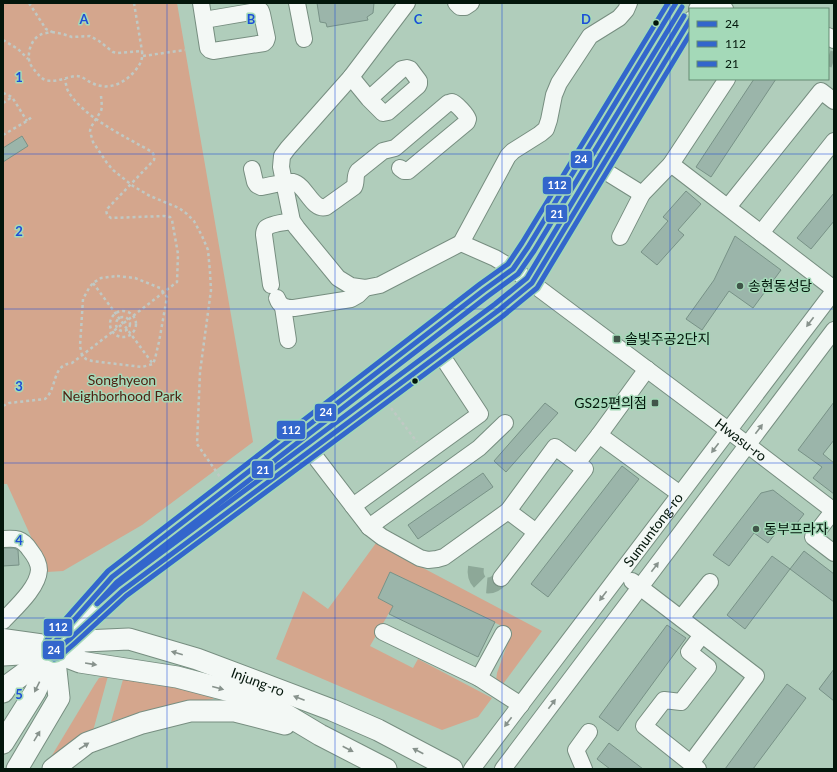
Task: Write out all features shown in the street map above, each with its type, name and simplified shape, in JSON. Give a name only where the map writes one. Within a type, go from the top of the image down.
[{"type":"main road","name":"Injung-ro","points":[[3,655],[53,648],[84,641],[129,639],[190,656],[332,710],[378,730],[452,769]]},
{"type":"main road","name":"Injung-ro","points":[[53,648],[80,662],[178,677],[234,692],[275,708],[320,735],[386,769]]},
{"type":"main road","points":[[3,692],[7,686],[53,648]]},
{"type":"main road","points":[[3,744],[35,692],[53,648]]},
{"type":"main road","points":[[17,769],[59,698],[53,648]]},
{"type":"main road","points":[[53,769],[87,743],[142,723],[190,712],[235,711],[320,735]]},
{"type":"street","points":[[201,3],[204,20]]},
{"type":"street","points":[[297,3],[304,40]]},
{"type":"street","points":[[407,3],[351,77],[282,156],[281,167],[292,221],[338,278],[351,286],[365,288],[380,285],[461,242],[508,156],[546,129],[554,95],[559,83],[590,36],[619,18],[630,3]]},
{"type":"street","points":[[456,3],[460,7],[465,8],[471,3]]},
{"type":"street","points":[[53,648],[112,577],[513,269],[528,247],[676,3]]},
{"type":"street","points":[[711,3],[723,8]]},
{"type":"street","points":[[3,637],[53,648],[71,638],[122,591],[499,310],[532,282],[689,22]]},
{"type":"street","points":[[351,77],[369,99]]},
{"type":"street","points":[[620,237],[642,194],[671,164],[726,80]]},
{"type":"street","points":[[728,207],[821,91],[834,101]]},
{"type":"street","points":[[252,169],[257,185],[261,187],[292,182],[299,185],[317,206],[322,208],[326,207],[354,187],[356,174],[358,171],[383,151],[395,148],[448,103],[452,102],[467,115],[467,122],[408,171],[404,172],[400,168]]},
{"type":"street","points":[[761,233],[834,141]]},
{"type":"street","points":[[671,164],[834,290]]},
{"type":"street","points":[[600,168],[642,194]]},
{"type":"street","points":[[288,340],[277,296],[264,231],[270,226],[292,221]]},
{"type":"street","name":"Hwasu-ro","points":[[461,242],[495,258],[532,282],[834,511]]},
{"type":"street","points":[[277,296],[288,308],[294,308],[350,299],[365,288]]},
{"type":"street","name":"Sumuntong-ro","points":[[472,769],[834,290]]},
{"type":"street","name":"Sumuntong-ro","points":[[503,769],[834,330]]},
{"type":"street","points":[[353,506],[480,414],[440,353]]},
{"type":"street","points":[[577,463],[647,369]]},
{"type":"street","points":[[369,527],[479,448],[505,423]]},
{"type":"street","points":[[599,435],[680,494]]},
{"type":"street","points":[[310,450],[369,527],[382,537],[420,558],[428,560],[444,557],[508,511],[555,447],[585,469],[501,578]]},
{"type":"street","points":[[508,511],[536,532]]},
{"type":"street","points":[[834,511],[813,537],[834,553]]},
{"type":"street","points":[[3,539],[15,538],[26,544],[35,557],[39,569],[36,581],[29,593],[3,620]]},
{"type":"street","points":[[621,572],[756,676],[695,766],[644,726],[664,700],[681,702],[708,667],[689,652],[702,635]]},
{"type":"street","points":[[681,618],[710,582]]},
{"type":"street","points":[[383,632],[479,678],[521,705]]},
{"type":"street","points":[[479,678],[503,634]]},
{"type":"street","points":[[584,769],[576,750],[589,732]]},
{"type":"path","points":[[29,3],[46,29],[52,32],[72,37],[90,36],[113,52],[123,54],[142,51]]},
{"type":"path","points":[[3,40],[28,59],[31,66],[45,80],[52,81],[76,76],[103,86],[119,84],[130,76],[142,62],[142,51],[134,3]]},
{"type":"path","points":[[28,59],[32,43],[36,38],[41,34],[52,32]]},
{"type":"path","points":[[142,56],[184,50]]},
{"type":"path","points":[[3,406],[9,403],[45,399],[52,391],[54,380],[64,364],[72,363],[177,282],[178,254],[172,220],[170,217],[111,218],[106,213],[106,210],[154,160],[154,154],[105,125],[85,110],[67,89],[65,79]]},
{"type":"path","points":[[3,93],[12,97],[27,121]]},
{"type":"path","points":[[101,96],[102,107],[100,114],[90,131],[93,142],[107,164],[130,184],[150,196],[179,208],[188,214],[194,221],[208,250],[210,290],[200,372],[197,444],[220,478]]},
{"type":"path","points":[[3,103],[12,97]]},
{"type":"path","points":[[3,135],[33,116]]},
{"type":"path","points":[[117,276],[134,278],[160,288],[167,297],[159,342],[153,364],[142,367],[92,361],[86,359],[82,355],[80,346],[83,299],[93,283],[106,277],[117,276]]},
{"type":"path","points":[[93,283],[153,364]]},
{"type":"path","points":[[123,310],[131,312],[134,315],[137,323],[136,328],[131,335],[123,337],[115,335],[112,332],[109,324],[115,313],[123,310]]},
{"type":"path","points":[[119,318],[127,318],[130,324],[127,329]]},
{"type":"path","points":[[118,328],[116,326],[116,322],[119,318]]},
{"type":"path","points":[[118,328],[121,330],[127,329]]},
{"type":"path","points":[[390,407],[426,454]]},
{"type":"green space","name":"Songhyeon Neighborhood Park","points":[[3,3],[177,3],[253,442],[142,525],[63,571],[47,572],[7,484],[3,484]]},
{"type":"green space","points":[[376,543],[542,631],[503,684],[496,681],[497,673],[512,631],[390,572],[378,598],[393,606],[370,646],[413,668],[418,659],[492,698],[478,717],[442,730],[276,659],[303,591],[328,609]]},
{"type":"green space","points":[[108,676],[93,731],[51,757],[99,678]]},
{"type":"green space","points":[[124,676],[145,679],[215,697],[213,699],[174,705],[149,711],[111,722]]},
{"type":"building","points":[[317,3],[374,3],[373,13],[367,17],[368,20],[327,27],[326,23],[320,22]]},
{"type":"building","points":[[753,80],[775,80],[711,177],[696,167]]},
{"type":"building","points":[[22,136],[28,146],[3,162],[3,148]]},
{"type":"building","points":[[686,191],[701,204],[678,230],[684,235],[657,265],[641,252],[668,221],[663,217]]},
{"type":"building","points":[[834,193],[834,221],[811,249],[797,238]]},
{"type":"building","name":"송현동성당","points":[[735,236],[781,270],[753,308],[729,291],[702,330],[686,319],[714,280]]},
{"type":"building","points":[[834,402],[834,440],[823,454],[834,463],[834,494],[813,478],[822,467],[798,450]]},
{"type":"building","points":[[545,403],[558,413],[506,472],[494,461]]},
{"type":"building","points":[[622,466],[639,479],[548,597],[531,584]]},
{"type":"building","points":[[483,473],[493,487],[418,539],[408,525]]},
{"type":"building","name":"동부프라자","points":[[773,490],[804,514],[790,532],[781,526],[768,543],[754,533],[729,566],[713,555],[761,493]]},
{"type":"building","points":[[3,548],[14,548],[18,550],[19,565],[3,566]]},
{"type":"building","points":[[804,551],[834,574],[834,602],[790,569]]},
{"type":"building","points":[[772,556],[790,569],[745,629],[727,615]]},
{"type":"building","points":[[390,572],[495,622],[478,657],[389,614],[393,606],[378,598]]},
{"type":"building","points":[[667,625],[686,638],[618,731],[599,717]]},
{"type":"building","points":[[834,669],[834,701],[819,689]]},
{"type":"building","points":[[787,684],[806,698],[753,769],[725,769]]},
{"type":"building","points":[[609,743],[643,769],[610,769],[597,759]]},
{"type":"tunnel","points":[[829,58],[834,60]]},
{"type":"tunnel","points":[[476,567],[477,578],[483,584],[492,585],[501,578]]},
{"type":"transit line","name":"112","points":[[668,3],[508,264],[108,571],[47,640],[47,654],[51,658],[58,658],[126,596],[503,316],[537,288],[689,36]]},
{"type":"transit line","name":"24","points":[[676,3],[528,247],[513,269],[112,577],[53,644],[54,652],[122,591],[499,310],[532,283],[689,22]]},
{"type":"transit line","name":"21","points":[[682,7],[534,251],[518,274],[117,582],[97,604],[118,585],[495,304],[527,278],[684,16]]},
{"type":"place","name":"송현동성당","points":[[740,286]]},
{"type":"place","name":"솔빛주공2단지","points":[[617,339]]},
{"type":"place","name":"GS25편의점","points":[[655,403]]},
{"type":"place","name":"동부프라자","points":[[756,529]]}]
